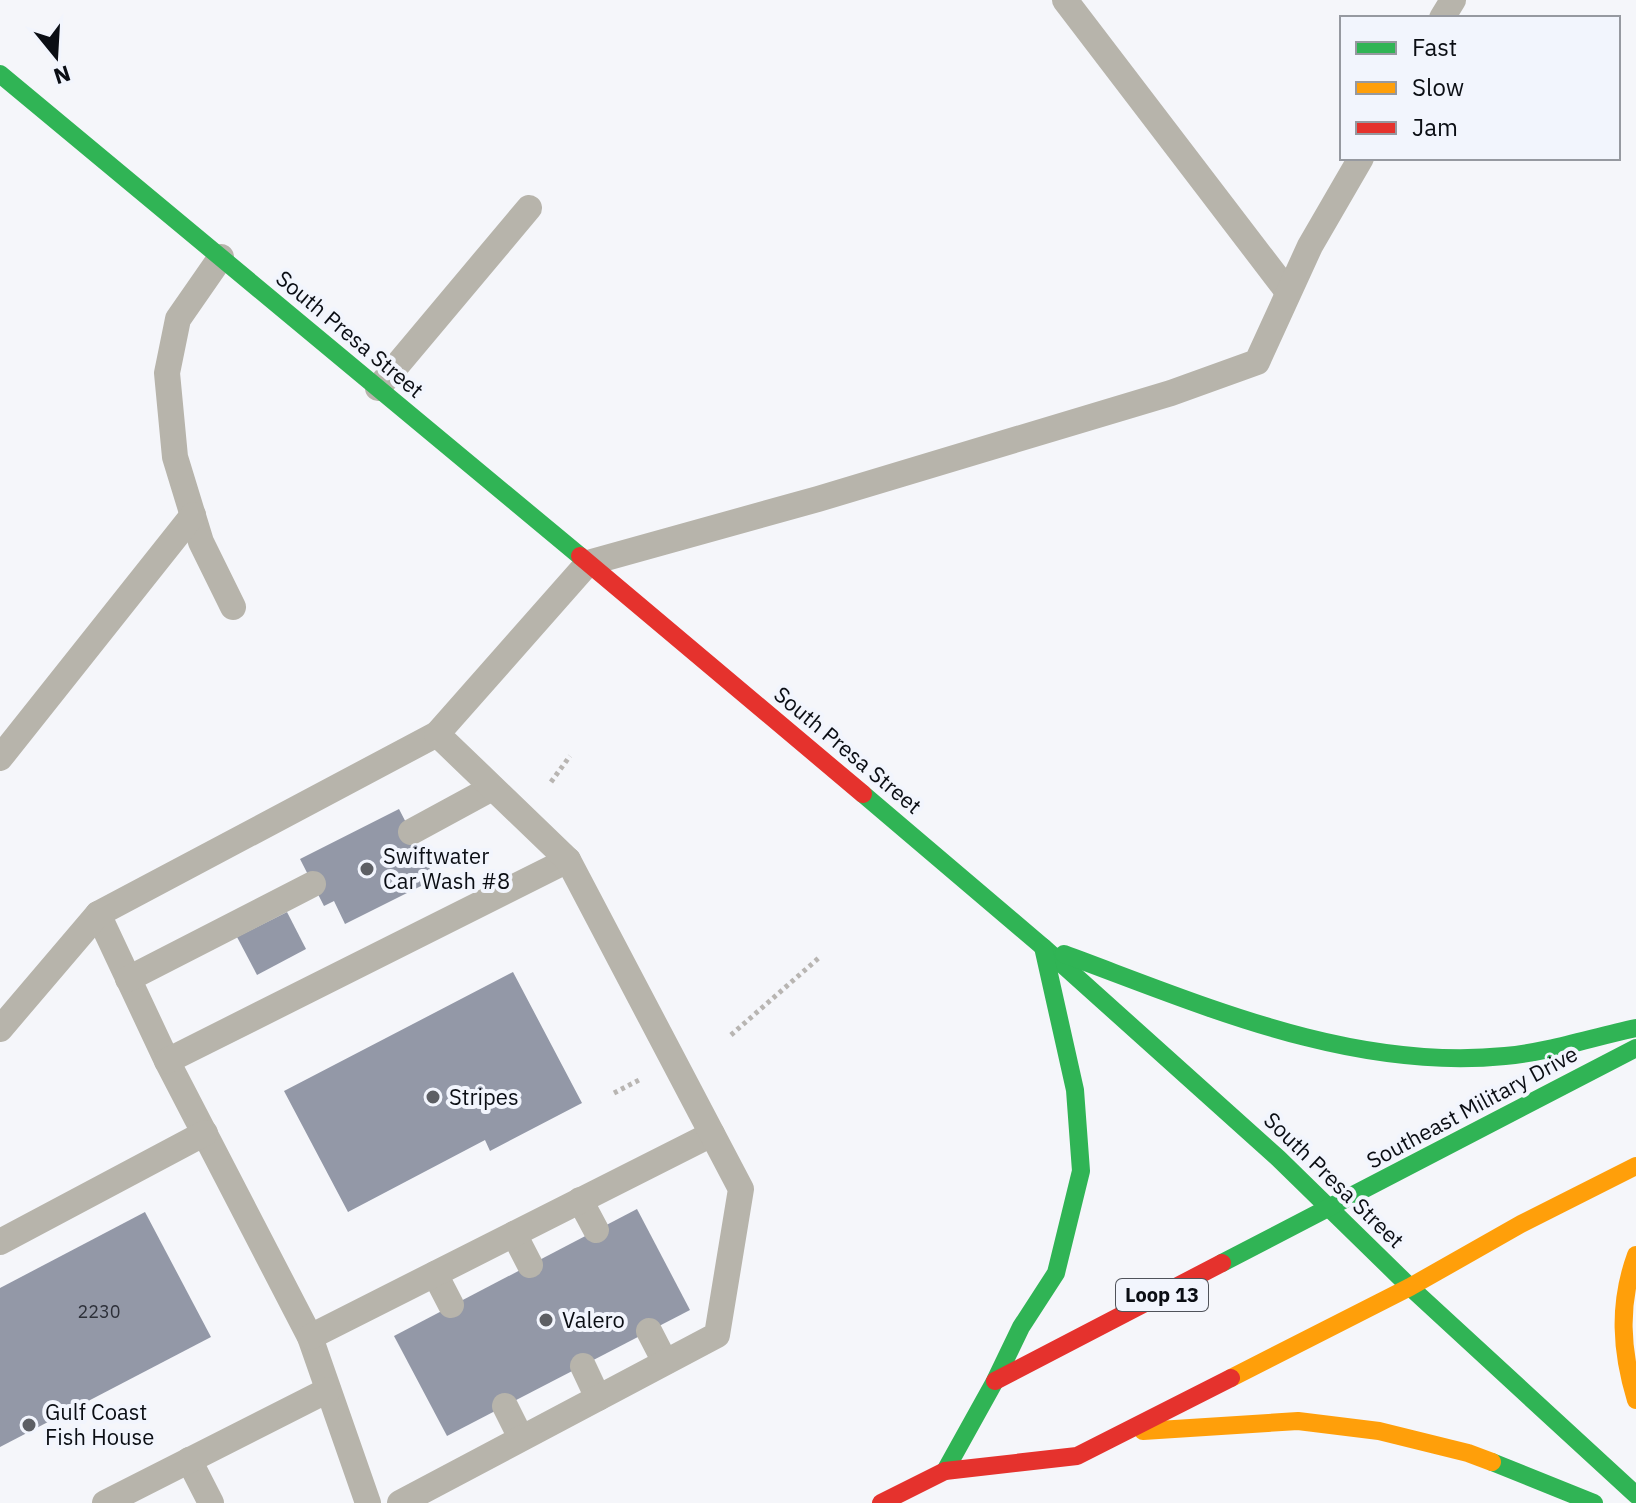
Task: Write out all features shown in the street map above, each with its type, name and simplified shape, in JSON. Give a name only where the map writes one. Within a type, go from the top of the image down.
[{"type":"main road","name":"South Presa Street","points":[[0,74],[588,563],[1043,947],[1278,1158],[1410,1287],[1636,1495]]},
{"type":"main road","points":[[1043,947],[1316,1042],[1422,1058],[1505,1056],[1636,1028]]},
{"type":"main road","points":[[945,1471],[1021,1327],[1056,1273],[1081,1171],[1075,1090],[1043,947]]},
{"type":"main road","name":"Southeast Military Drive","points":[[995,1381],[1636,1048]]},
{"type":"main road","points":[[881,1503],[945,1471],[1077,1456],[1410,1287],[1521,1224],[1636,1166]]},
{"type":"main road","points":[[1636,1255],[1628,1272],[1622,1322],[1626,1371],[1636,1400]]},
{"type":"main road","points":[[1124,1432],[1298,1421],[1379,1431],[1468,1453],[1594,1503]]},
{"type":"lane","points":[[1065,0],[1288,292]]},
{"type":"lane","points":[[0,1029],[98,914],[437,734],[588,563],[1083,420],[1257,362],[1310,246],[1360,160]]},
{"type":"lane","points":[[378,388],[529,208]]},
{"type":"lane","points":[[221,257],[178,319],[167,373],[175,457],[201,542],[233,607]]},
{"type":"lane","points":[[0,758],[193,515]]},
{"type":"lane","points":[[400,1503],[717,1335],[741,1189],[568,860],[437,734]]},
{"type":"lane","points":[[411,832],[492,788]]},
{"type":"lane","points":[[167,1061],[568,860]]},
{"type":"lane","points":[[128,979],[313,884]]},
{"type":"lane","points":[[98,914],[167,1061],[310,1337],[368,1503]]},
{"type":"lane","points":[[0,1242],[205,1133]]},
{"type":"lane","points":[[310,1337],[712,1134]]},
{"type":"lane","points":[[580,1200],[596,1230]]},
{"type":"lane","points":[[514,1234],[530,1265]]},
{"type":"lane","points":[[435,1274],[451,1305]]},
{"type":"lane","points":[[649,1331],[665,1362]]},
{"type":"lane","points":[[583,1366],[598,1398]]},
{"type":"lane","points":[[105,1503],[328,1390]]},
{"type":"lane","points":[[505,1406],[521,1438]]},
{"type":"lane","points":[[189,1460],[211,1503]]},
{"type":"path","points":[[551,782],[570,756]]},
{"type":"path","points":[[731,1035],[821,956]]},
{"type":"path","points":[[614,1093],[653,1073]]},
{"type":"building","name":"Swiftwater Car Wash #8","points":[[399,809],[435,879],[345,924],[334,901],[324,906],[300,859]]},
{"type":"building","points":[[287,912],[306,949],[257,975],[237,937]]},
{"type":"building","name":"Stripes","points":[[513,972],[582,1103],[490,1151],[485,1140],[348,1212],[284,1091]]},
{"type":"building","name":"Valero","points":[[637,1209],[690,1310],[447,1436],[394,1336]]},
{"type":"building","points":[[145,1212],[211,1337],[0,1447],[0,1288]]},
{"type":"traffic: fast","points":[[0,74],[580,556]]},
{"type":"traffic: fast","points":[[863,794],[1043,947],[1278,1158],[1410,1287]]},
{"type":"traffic: fast","points":[[945,1471],[1021,1327],[1056,1273],[1081,1171],[1075,1090],[1043,947]]},
{"type":"traffic: fast","points":[[1064,954],[1280,1030],[1391,1054],[1448,1058],[1505,1056],[1554,1048],[1636,1028]]},
{"type":"traffic: fast","points":[[1222,1263],[1636,1048]]},
{"type":"traffic: fast","points":[[1410,1287],[1636,1495]]},
{"type":"traffic: fast","points":[[1492,1462],[1594,1503]]},
{"type":"traffic: slow","points":[[1231,1378],[1636,1166]]},
{"type":"traffic: slow","points":[[1636,1255],[1624,1309],[1627,1364],[1636,1400]]},
{"type":"traffic: slow","points":[[1143,1431],[1298,1421],[1379,1431],[1492,1462]]},
{"type":"traffic: jam","points":[[580,556],[863,794]]},
{"type":"traffic: jam","points":[[995,1381],[1222,1263]]},
{"type":"traffic: jam","points":[[881,1503],[945,1471],[1077,1456],[1231,1378]]},
{"type":"place","name":"Swiftwater Car Wash #8","points":[[367,869]]},
{"type":"place","name":"Stripes","points":[[433,1097]]},
{"type":"place","name":"Valero","points":[[546,1320]]},
{"type":"place","name":"Gulf Coast Fish House","points":[[29,1425]]}]
